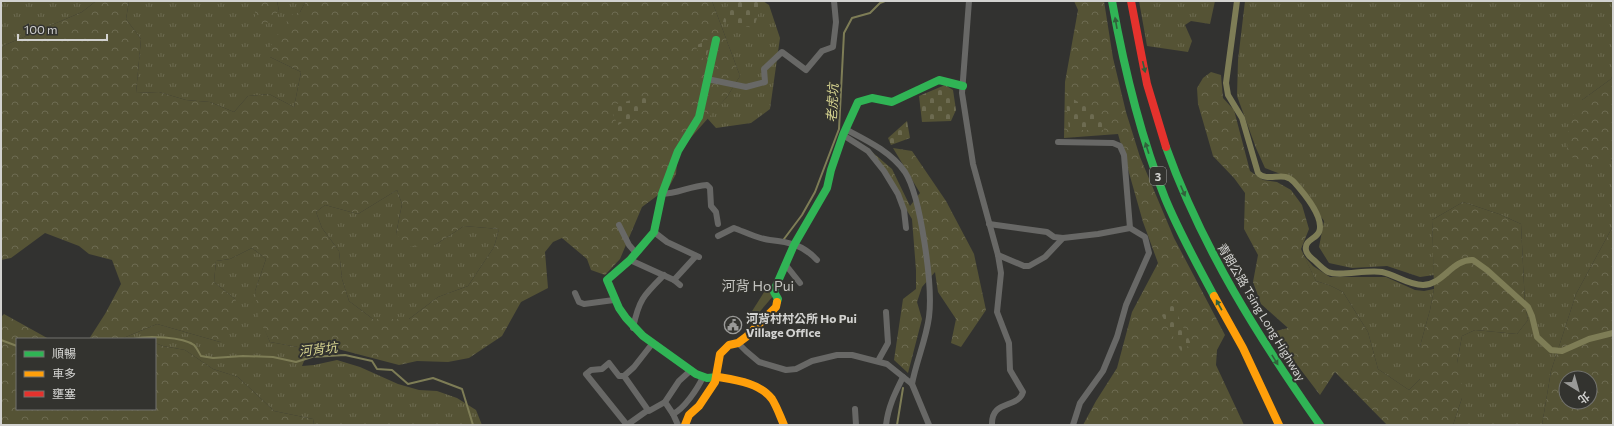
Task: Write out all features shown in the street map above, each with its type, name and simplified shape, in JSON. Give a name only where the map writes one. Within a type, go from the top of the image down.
[{"type":"main road","name":"3","points":[[1112,1],[1121,55],[1134,106],[1148,150],[1166,198],[1186,244],[1238,339],[1279,425]]},
{"type":"main road","name":"青朗公路 Tsing Long Highway","points":[[1131,1],[1140,50],[1156,115],[1170,158],[1193,214],[1229,284],[1284,375],[1320,425]]},
{"type":"main road","points":[[716,40],[699,117],[678,151],[662,194],[654,232],[630,260],[607,280],[614,300],[633,328],[652,344],[703,377],[717,377],[745,383],[763,391],[771,398],[781,424]]},
{"type":"main road","points":[[685,425],[689,415],[699,406],[717,377],[718,357],[729,345],[738,343],[746,337],[776,307],[778,299],[774,289],[794,245],[827,188],[831,170],[858,102],[872,98],[892,102],[939,80],[963,86]]},
{"type":"street","points":[[707,79],[746,87],[764,82],[764,70],[782,52],[806,70],[822,51],[833,47],[836,22],[834,1]]},
{"type":"street","points":[[969,1],[962,92],[973,164],[998,255],[1001,276],[997,312],[1009,343],[1010,370],[1022,393],[1011,403],[994,412],[992,416],[992,425]]},
{"type":"street","points":[[845,132],[868,150],[884,171],[898,194],[904,210],[906,228]]},
{"type":"street","points":[[845,132],[891,156],[904,172],[914,189],[929,279],[930,316],[925,340],[916,364],[912,384]]},
{"type":"street","points":[[1058,142],[1113,142],[1120,146],[1124,155],[1130,228]]},
{"type":"street","points":[[662,194],[673,193],[693,186],[707,185],[710,188],[711,206],[716,212],[718,224]]},
{"type":"street","points":[[989,224],[1046,232],[1054,237],[1063,238],[1098,234],[1130,228],[1145,237],[1149,253],[1126,306],[1118,337],[1103,371],[1080,403],[1073,425]]},
{"type":"street","points":[[620,225],[629,245],[636,253]]},
{"type":"street","points":[[718,236],[734,228],[769,240],[777,240],[794,245],[808,251],[817,260]]},
{"type":"street","points":[[654,232],[667,242],[698,257],[674,280]]},
{"type":"street","points":[[998,255],[1024,266],[1029,266],[1045,257],[1063,238]]},
{"type":"street","points":[[630,260],[664,275],[680,285]]},
{"type":"street","points":[[785,264],[800,283]]},
{"type":"street","points":[[633,328],[640,301],[664,275]]},
{"type":"street","points":[[575,293],[579,302],[584,304],[614,300]]},
{"type":"street","points":[[878,361],[888,343],[886,312]]},
{"type":"street","points":[[738,343],[759,362],[788,370],[798,368],[820,358],[837,355],[852,355],[889,365],[912,384],[929,425]]},
{"type":"street","points":[[624,376],[634,367],[652,344]]},
{"type":"street","points":[[648,410],[624,376],[619,376],[609,363],[602,369],[591,370],[586,374],[627,425],[648,410],[649,411],[665,402],[679,381],[690,370]]},
{"type":"street","points":[[673,414],[679,411],[703,377]]},
{"type":"street","points":[[886,425],[892,397],[903,377]]},
{"type":"street","points":[[665,402],[678,425]]},
{"type":"street","points":[[855,409],[856,425]]},
{"type":"green space","points":[[1,1],[96,1],[82,12],[1,48]]},
{"type":"green space","points":[[96,1],[129,1],[126,19],[141,39],[136,93],[159,92],[186,100],[210,102],[234,112],[248,96],[269,94],[294,107],[301,72],[270,57],[268,50],[291,15],[300,12],[306,1],[712,1],[740,76],[727,97],[678,152],[676,174],[669,187],[642,207],[620,259],[605,275],[591,270],[587,259],[562,238],[553,242],[545,252],[548,288],[521,302],[502,336],[469,358],[448,362],[417,361],[399,365],[334,348],[309,349],[270,342],[258,316],[255,291],[266,259],[252,248],[230,259],[216,261],[214,282],[235,299],[241,310],[237,325],[220,342],[157,324],[123,338],[90,338],[105,314],[121,284],[112,260],[89,254],[79,246],[45,233],[11,258],[1,260],[1,48],[82,12]],"holes":[[[397,190],[402,204],[396,234],[407,247],[435,245],[464,226],[499,229],[494,247],[468,286],[438,297],[409,319],[373,319],[349,301],[342,279],[339,251],[322,228],[316,212],[325,205],[358,214]]]},
{"type":"green space","points":[[129,1],[255,1],[255,26],[279,11],[277,1],[306,1],[270,57],[301,72],[294,107],[269,94],[248,96],[234,112],[210,102],[186,100],[159,92],[136,93],[141,39],[126,19]]},
{"type":"green space","points":[[255,1],[277,1],[279,11],[263,27],[258,28],[255,26]]},
{"type":"green space","points":[[712,1],[763,1],[769,5],[780,38],[770,109],[751,123],[716,128],[707,118],[727,97],[740,76]]},
{"type":"green space","points":[[729,1],[762,1],[754,28],[723,22]]},
{"type":"green space","points":[[1074,1],[1104,1],[1113,58],[1126,112],[1140,157],[1174,238],[1225,335],[1217,350],[1216,365],[1244,425],[1083,425],[1117,368],[1132,312],[1158,263],[1143,222],[1118,134],[1064,138],[1065,82],[1078,10]]},
{"type":"green space","points":[[1139,1],[1215,1],[1210,24],[1191,21],[1185,25],[1192,41],[1188,52],[1147,46]]},
{"type":"green space","points":[[1245,1],[1613,1],[1613,75],[1611,79],[1582,100],[1611,161],[1613,158],[1613,226],[1576,294],[1551,371],[1542,425],[1453,425],[1462,398],[1457,363],[1462,336],[1475,330],[1517,334],[1528,320],[1525,305],[1521,224],[1499,214],[1463,202],[1432,220],[1434,275],[1420,277],[1387,266],[1352,268],[1329,263],[1319,247],[1324,221],[1294,179],[1265,168],[1237,96],[1238,60]]},
{"type":"green space","points":[[712,38],[705,62],[695,46]]},
{"type":"green space","points":[[1211,72],[1221,75],[1223,98],[1234,110],[1250,171],[1263,180],[1277,182],[1291,190],[1302,205],[1309,229],[1301,249],[1316,281],[1329,285],[1343,292],[1368,332],[1378,369],[1409,390],[1420,379],[1420,346],[1434,289],[1432,220],[1463,202],[1499,214],[1521,224],[1525,305],[1528,320],[1517,334],[1475,330],[1462,336],[1457,363],[1462,368],[1462,398],[1453,425],[1387,425],[1335,372],[1320,395],[1272,332],[1288,328],[1261,304],[1253,282],[1258,255],[1244,229],[1245,193],[1234,178],[1213,156],[1198,104],[1197,88],[1203,78]]},
{"type":"green space","points":[[1613,75],[1613,158],[1611,161],[1597,166],[1575,161],[1567,149],[1569,122],[1582,100],[1611,79]]},
{"type":"green space","points":[[945,85],[953,90],[956,110],[951,121],[922,122],[919,96]]},
{"type":"green space","points":[[647,96],[649,108],[618,125],[609,106]]},
{"type":"green space","points":[[1073,99],[1099,114],[1104,130],[1069,130],[1066,101]]},
{"type":"green space","points":[[907,121],[910,138],[891,145],[888,138]]},
{"type":"green space","points":[[893,148],[912,151],[946,201],[974,254],[986,310],[961,347],[951,343],[956,319],[938,292],[935,272],[922,287],[917,302],[922,319],[908,373],[894,360],[903,299],[916,289],[912,219],[871,151],[892,169],[910,206],[920,193]]},
{"type":"green space","points":[[397,190],[402,204],[396,234],[435,245],[464,226],[499,229],[494,247],[468,286],[438,297],[409,319],[373,319],[349,301],[342,279],[339,251],[322,228],[316,212],[325,205],[358,214]]},
{"type":"green space","points":[[1613,226],[1613,425],[1542,425],[1551,371],[1576,294]]},
{"type":"green space","points":[[252,248],[266,259],[255,291],[265,330],[270,342],[309,349],[302,366],[337,360],[360,367],[398,384],[419,390],[437,391],[457,398],[476,410],[482,425],[314,425],[313,419],[274,411],[238,377],[213,369],[185,350],[156,343],[156,338],[123,338],[157,324],[220,342],[235,299],[214,282],[216,261],[230,259]]},
{"type":"green space","points":[[1304,256],[1313,266],[1330,277],[1386,277],[1415,290],[1424,291],[1434,289],[1420,346],[1420,379],[1409,390],[1378,369],[1368,332],[1343,292],[1329,285],[1316,281]]},
{"type":"green space","points":[[766,289],[774,295],[751,322],[747,319]]},
{"type":"green space","points":[[1172,303],[1191,344],[1181,351],[1159,310]]},
{"type":"green space","points":[[4,314],[47,338],[16,338],[16,410],[156,410],[156,343],[185,350],[213,369],[238,377],[274,411],[313,419],[314,425],[1,425],[1,317]]},
{"type":"waterway","name":"老虎坑","points":[[784,239],[802,215],[815,192],[839,129],[844,33],[852,18],[870,13],[880,3],[885,1]]},
{"type":"waterway","points":[[1237,1],[1226,83],[1228,95],[1242,118],[1258,173],[1266,177],[1286,177],[1290,179],[1303,192],[1316,213],[1320,226],[1319,232],[1308,242],[1306,250],[1321,267],[1328,272],[1339,274],[1369,271],[1382,272],[1407,282],[1423,285],[1436,281],[1459,263],[1473,260],[1487,270],[1528,307],[1532,316],[1537,337],[1551,350],[1562,351],[1589,339],[1613,333]]},
{"type":"waterway","name":"河背坑","points":[[140,338],[156,337],[182,340],[194,345],[201,356],[213,358],[243,356],[273,357],[296,362],[312,357],[345,355],[372,361],[377,369],[392,370],[408,384],[433,378],[462,389],[473,425]]},
{"type":"waterway","name":"河背坑","points":[[1,340],[16,346]]},
{"type":"waterway","points":[[897,425],[903,388]]},
{"type":"traffic: fast","points":[[1112,1],[1140,126],[1156,174],[1176,223],[1214,296]]},
{"type":"traffic: fast","points":[[716,40],[699,117],[678,151],[662,194],[654,232],[630,260],[607,280],[619,308],[643,336],[696,374],[707,378],[718,377]]},
{"type":"traffic: fast","points":[[777,302],[778,299],[774,292],[776,286],[794,245],[827,188],[831,170],[843,135],[858,102],[872,98],[892,102],[939,80],[963,86]]},
{"type":"traffic: fast","points":[[1166,147],[1180,184],[1214,256],[1275,359],[1320,425]]},
{"type":"traffic: slow","points":[[1214,296],[1243,348],[1279,425]]},
{"type":"traffic: slow","points":[[685,425],[689,415],[699,406],[715,382],[720,354],[729,345],[738,343],[746,337],[776,307],[777,302]]},
{"type":"traffic: slow","points":[[718,377],[747,383],[761,389],[772,399],[784,425]]},
{"type":"traffic: jam","points":[[1131,1],[1147,84],[1166,147]]},
{"type":"place","name":"河背村村公所 Ho Pui Village Office","points":[[733,325]]},
{"type":"district","name":"河背 Ho Pui","points":[[758,285]]}]
